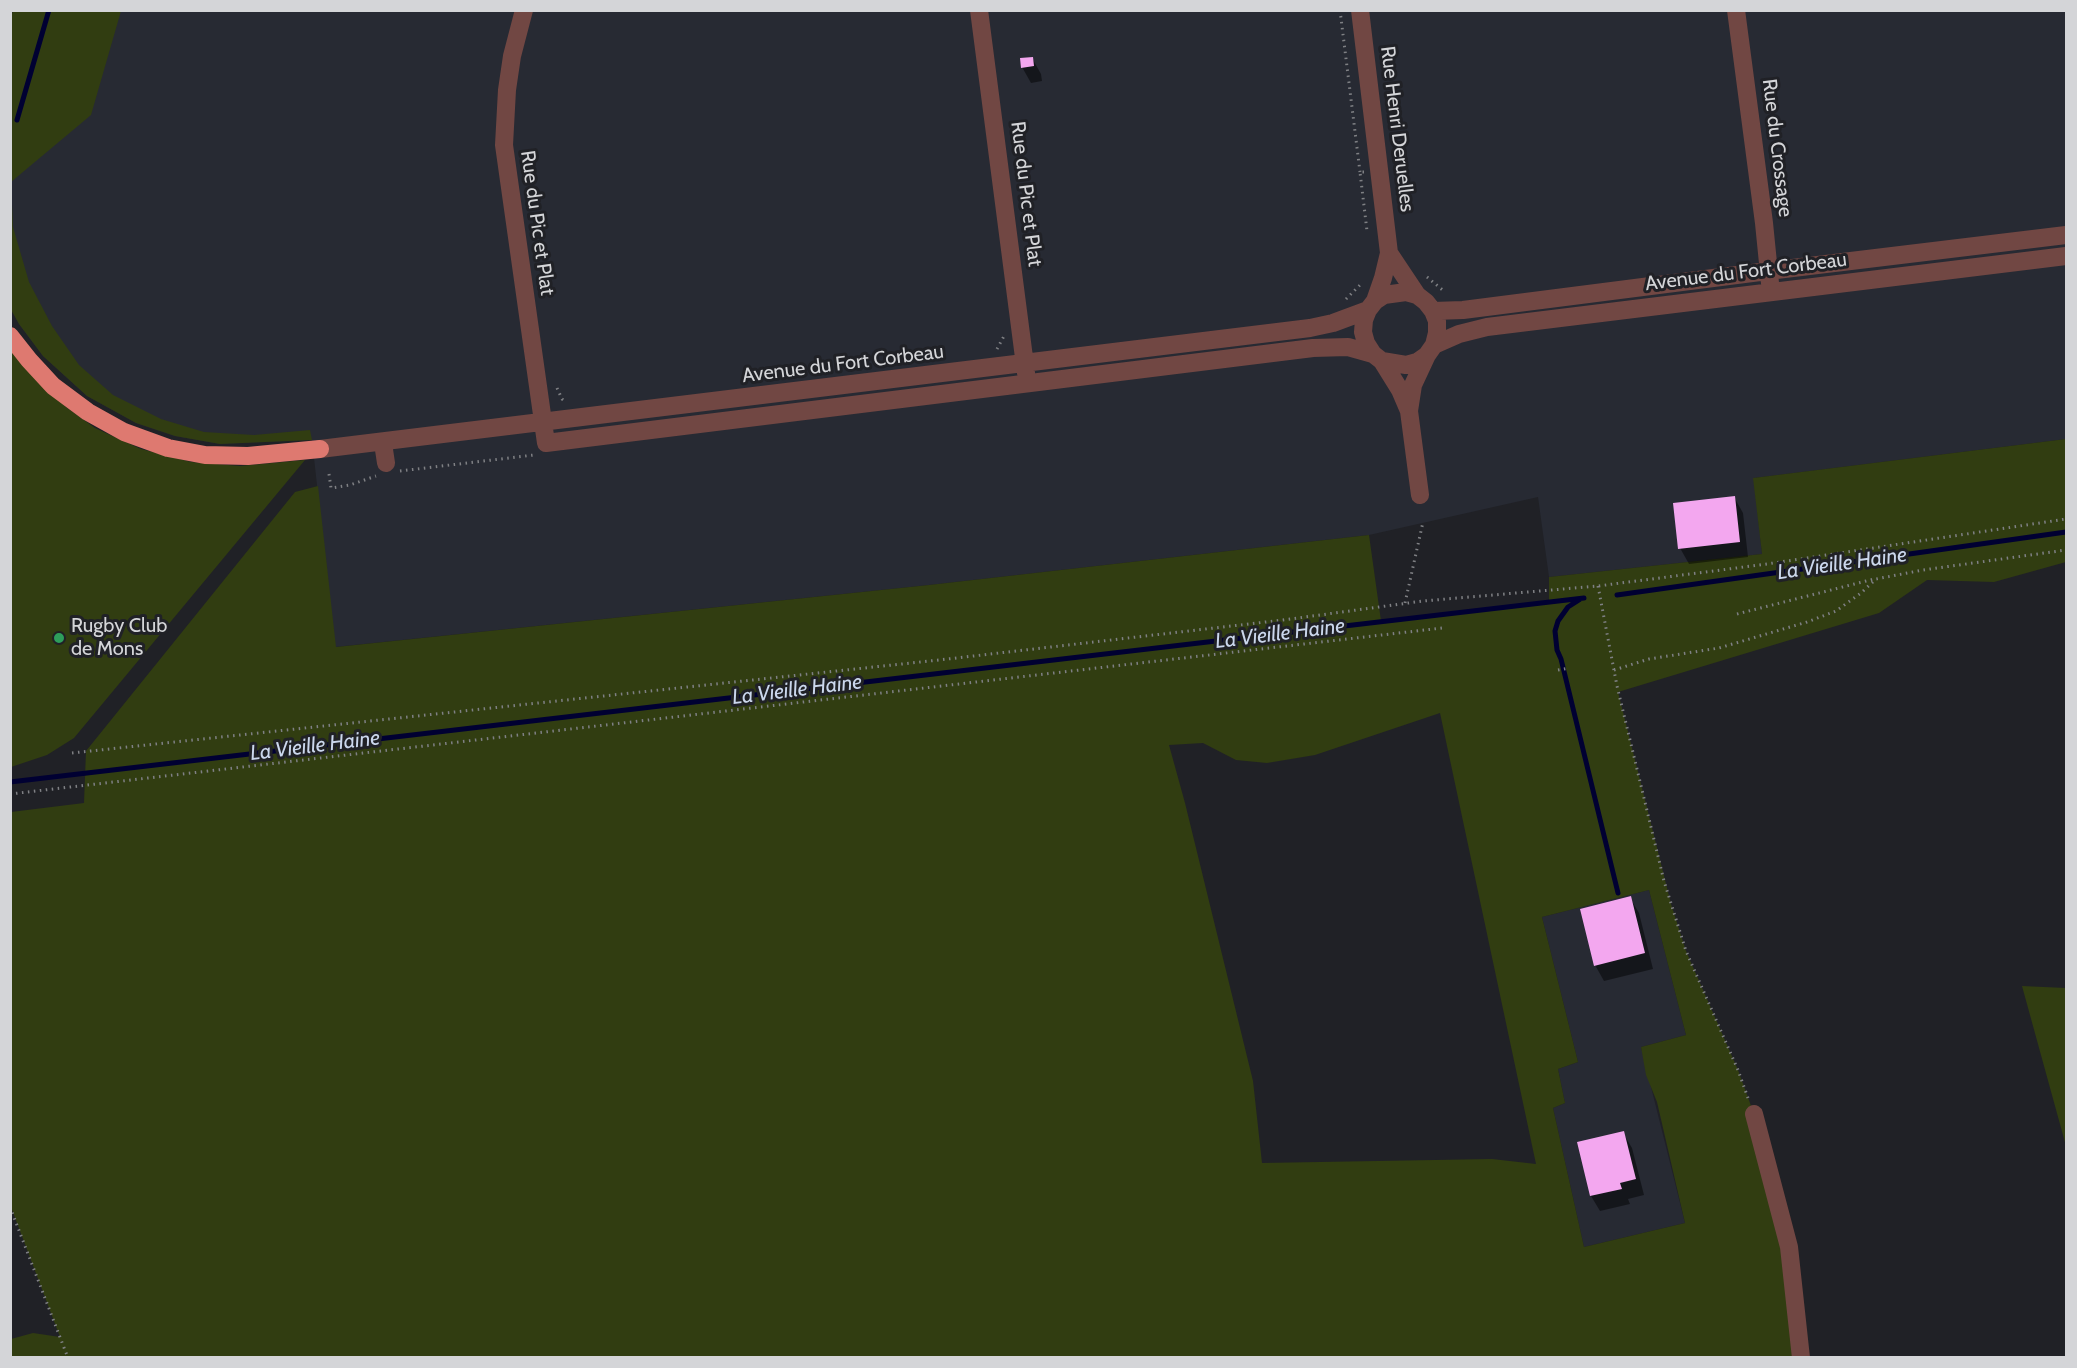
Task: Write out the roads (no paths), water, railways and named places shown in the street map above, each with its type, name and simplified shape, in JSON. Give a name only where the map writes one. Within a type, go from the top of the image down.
[{"type":"highway","points":[[10,336],[53,386],[88,412],[124,432],[168,448],[205,455],[248,456],[320,449]]},
{"type":"street","name":"Rue du Pic et Plat","points":[[524,10],[512,56],[507,90],[504,145],[546,443],[1028,384],[980,10]]},
{"type":"street","name":"Rue Henri Deruelles","points":[[1360,10],[1389,253],[1383,278],[1372,305]]},
{"type":"street","name":"Rue du Crossage","points":[[1736,10],[1771,291]]},
{"type":"street","name":"Avenue du Fort Corbeau","points":[[1433,311],[1464,310],[2067,236]]},
{"type":"street","name":"Rue Henri Deruelles","points":[[1389,253],[1417,295]]},
{"type":"street","name":"Avenue du Fort Corbeau","points":[[1430,350],[1460,334],[1487,327],[2067,256]]},
{"type":"street","points":[[1410,411],[1400,390],[1366,343],[1363,332],[1364,320],[1372,305],[1384,295],[1395,292],[1417,295],[1433,311],[1437,321],[1437,333],[1413,385],[1410,411],[1420,495]]},
{"type":"street","name":"Avenue du Fort Corbeau","points":[[320,449],[1310,328],[1332,323],[1372,305]]},
{"type":"street","points":[[1028,384],[1313,348],[1348,346],[1406,365],[1417,362],[1430,350]]},
{"type":"street","points":[[383,443],[386,463]]},
{"type":"street","points":[[1754,1114],[1789,1247],[1801,1358]]},
{"type":"waterway","points":[[17,120],[49,10]]},
{"type":"waterway","name":"La Vieille Haine","points":[[1617,595],[2066,532]]},
{"type":"waterway","name":"La Vieille Haine","points":[[10,782],[1584,598]]},
{"type":"waterway","points":[[1579,600],[1568,607],[1558,621],[1555,631],[1557,650],[1618,893]]},
{"type":"place","name":"Rugby Club de Mons","points":[[59,638]]}]
